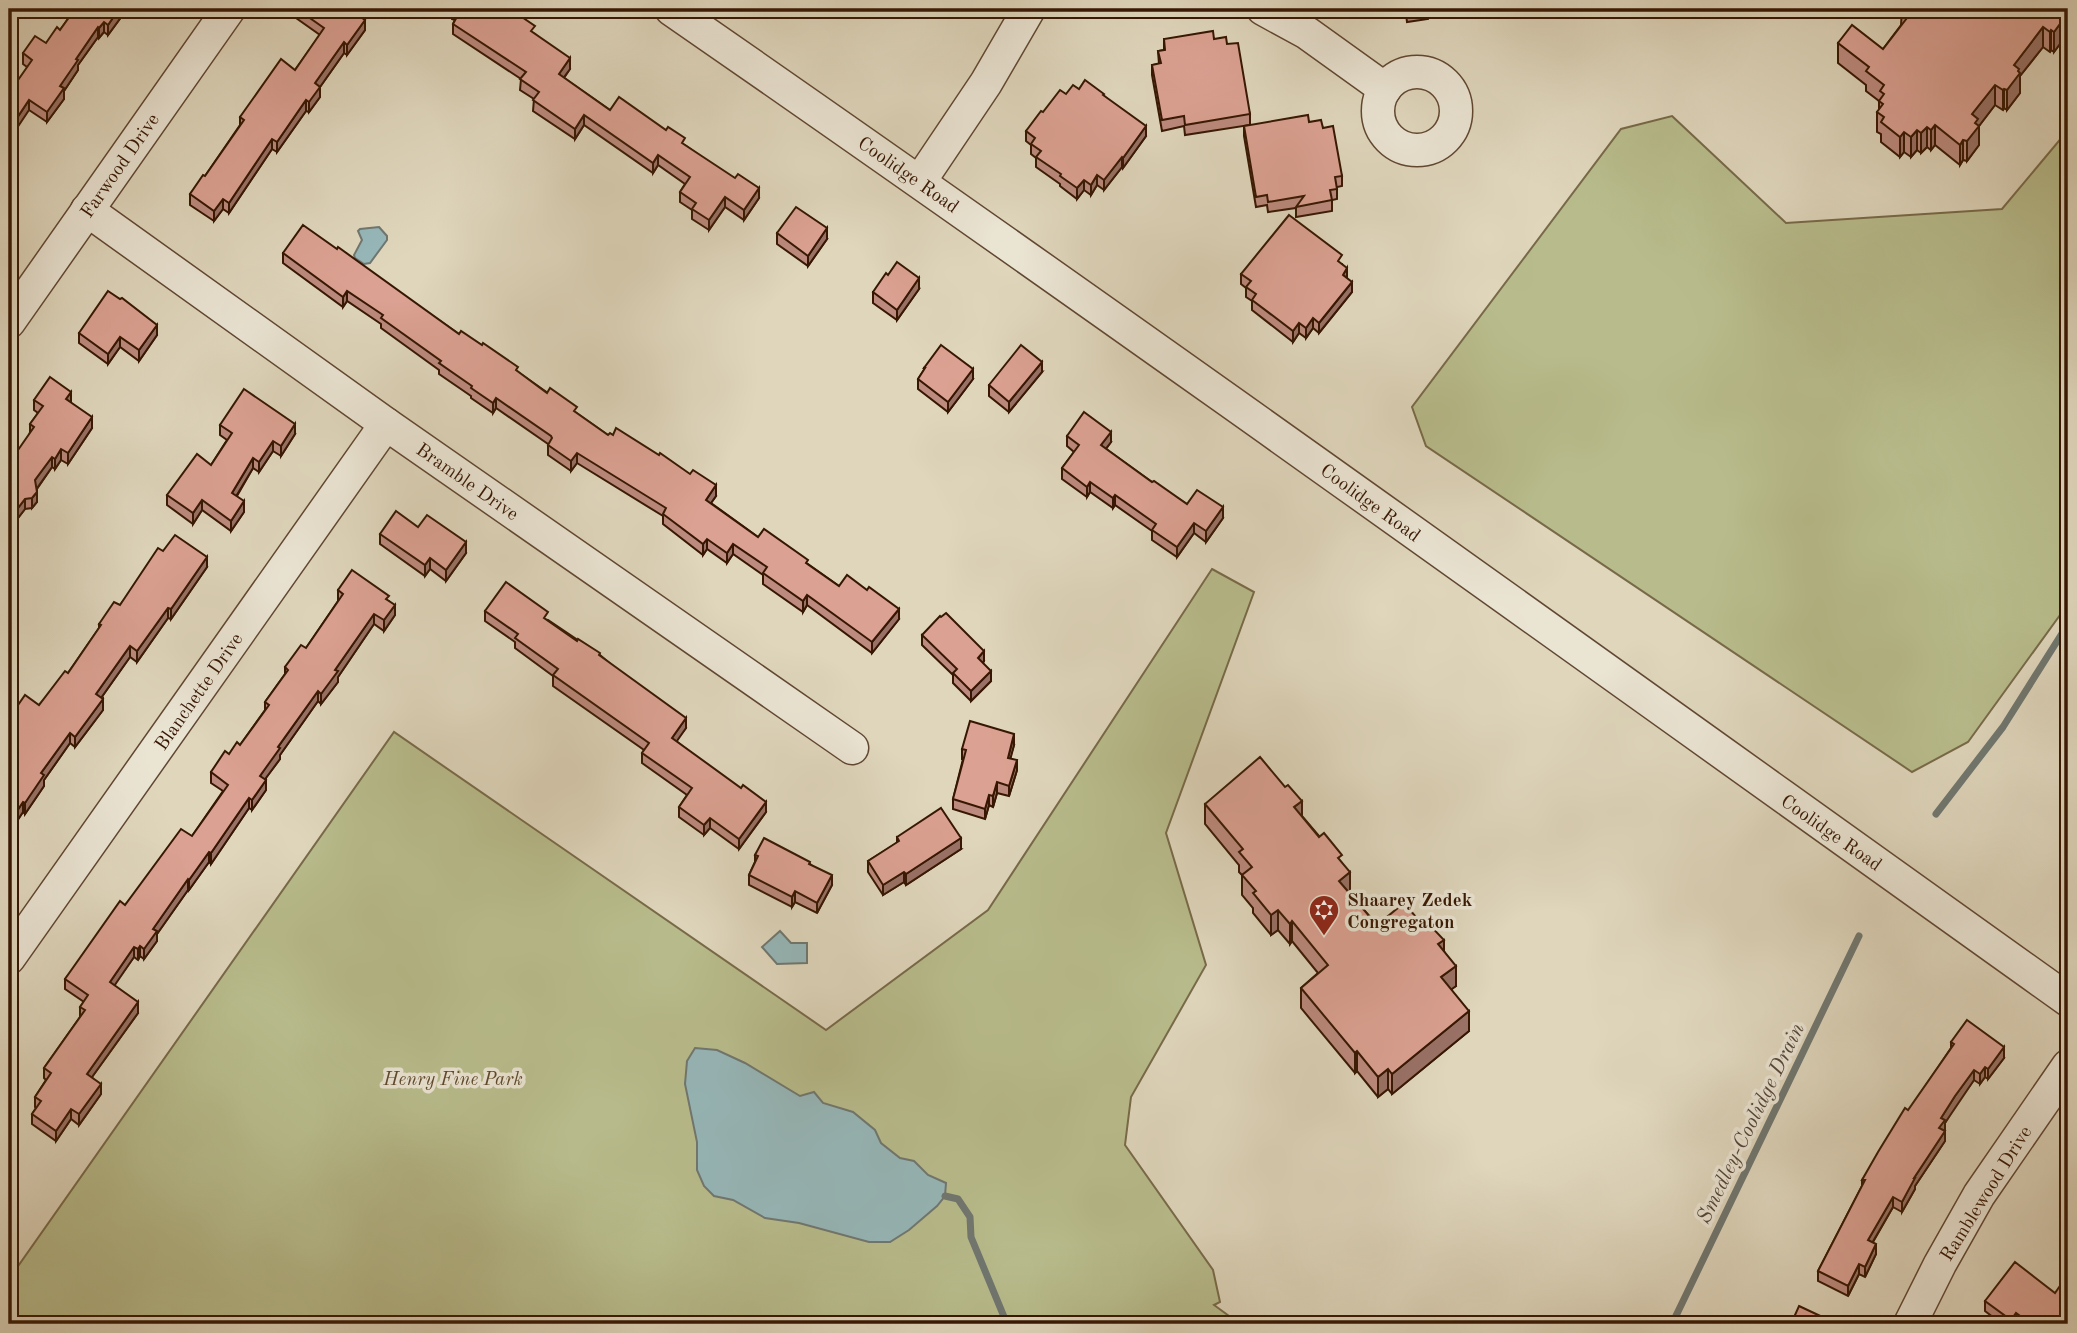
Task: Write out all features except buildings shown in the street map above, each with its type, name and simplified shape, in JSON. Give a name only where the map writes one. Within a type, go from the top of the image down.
[{"type":"street","name":"Farwood Drive","points":[[9,322],[229,9]]},
{"type":"street","name":"Coolidge Road","points":[[671,9],[920,181],[1321,465],[2068,1000]]},
{"type":"street","points":[[1263,9],[1307,33],[1385,89]]},
{"type":"street","points":[[920,181],[986,83],[1021,10]]},
{"type":"street","name":"Bramble Drive","points":[[87,210],[386,424],[852,748]]},
{"type":"street","name":"Blanchette Drive","points":[[9,958],[386,424]]},
{"type":"street","name":"Ramblewood Drive","points":[[1910,1324],[1979,1195],[2068,1066]]},
{"type":"green space","points":[[1672,116],[1786,223],[2002,209],[2068,130],[2068,604],[1968,742],[1912,772],[1426,446],[1412,407],[1621,129]]},
{"type":"green space","name":"Henry Fine Park","points":[[1212,569],[1254,592],[1166,833],[1206,965],[1131,1097],[1125,1145],[1213,1270],[1220,1302],[1214,1305],[1240,1324],[9,1324],[9,1279],[394,732],[826,1030],[988,910]]},
{"type":"water","points":[[379,227],[387,240],[370,263],[364,264],[354,255],[362,240],[358,231]]},
{"type":"water","points":[[780,931],[791,943],[807,943],[807,963],[777,964],[762,947]]},
{"type":"water","points":[[695,1048],[717,1050],[745,1063],[800,1096],[814,1092],[823,1103],[853,1112],[875,1130],[881,1143],[900,1158],[914,1161],[928,1175],[946,1183],[945,1196],[909,1230],[890,1242],[869,1242],[799,1223],[765,1218],[733,1200],[714,1196],[704,1186],[697,1170],[697,1142],[685,1084],[687,1061]]},
{"type":"waterway","name":"Smedley-Coolidge Drain","points":[[1936,814],[2003,727],[2068,624]]},
{"type":"waterway","name":"Smedley-Coolidge Drain","points":[[1672,1324],[1859,936]]},
{"type":"waterway","points":[[945,1196],[958,1199],[970,1217],[971,1237],[1007,1324]]},
{"type":"place","name":"Shaarey Zedek Congregaton","points":[[1324,937]]}]
